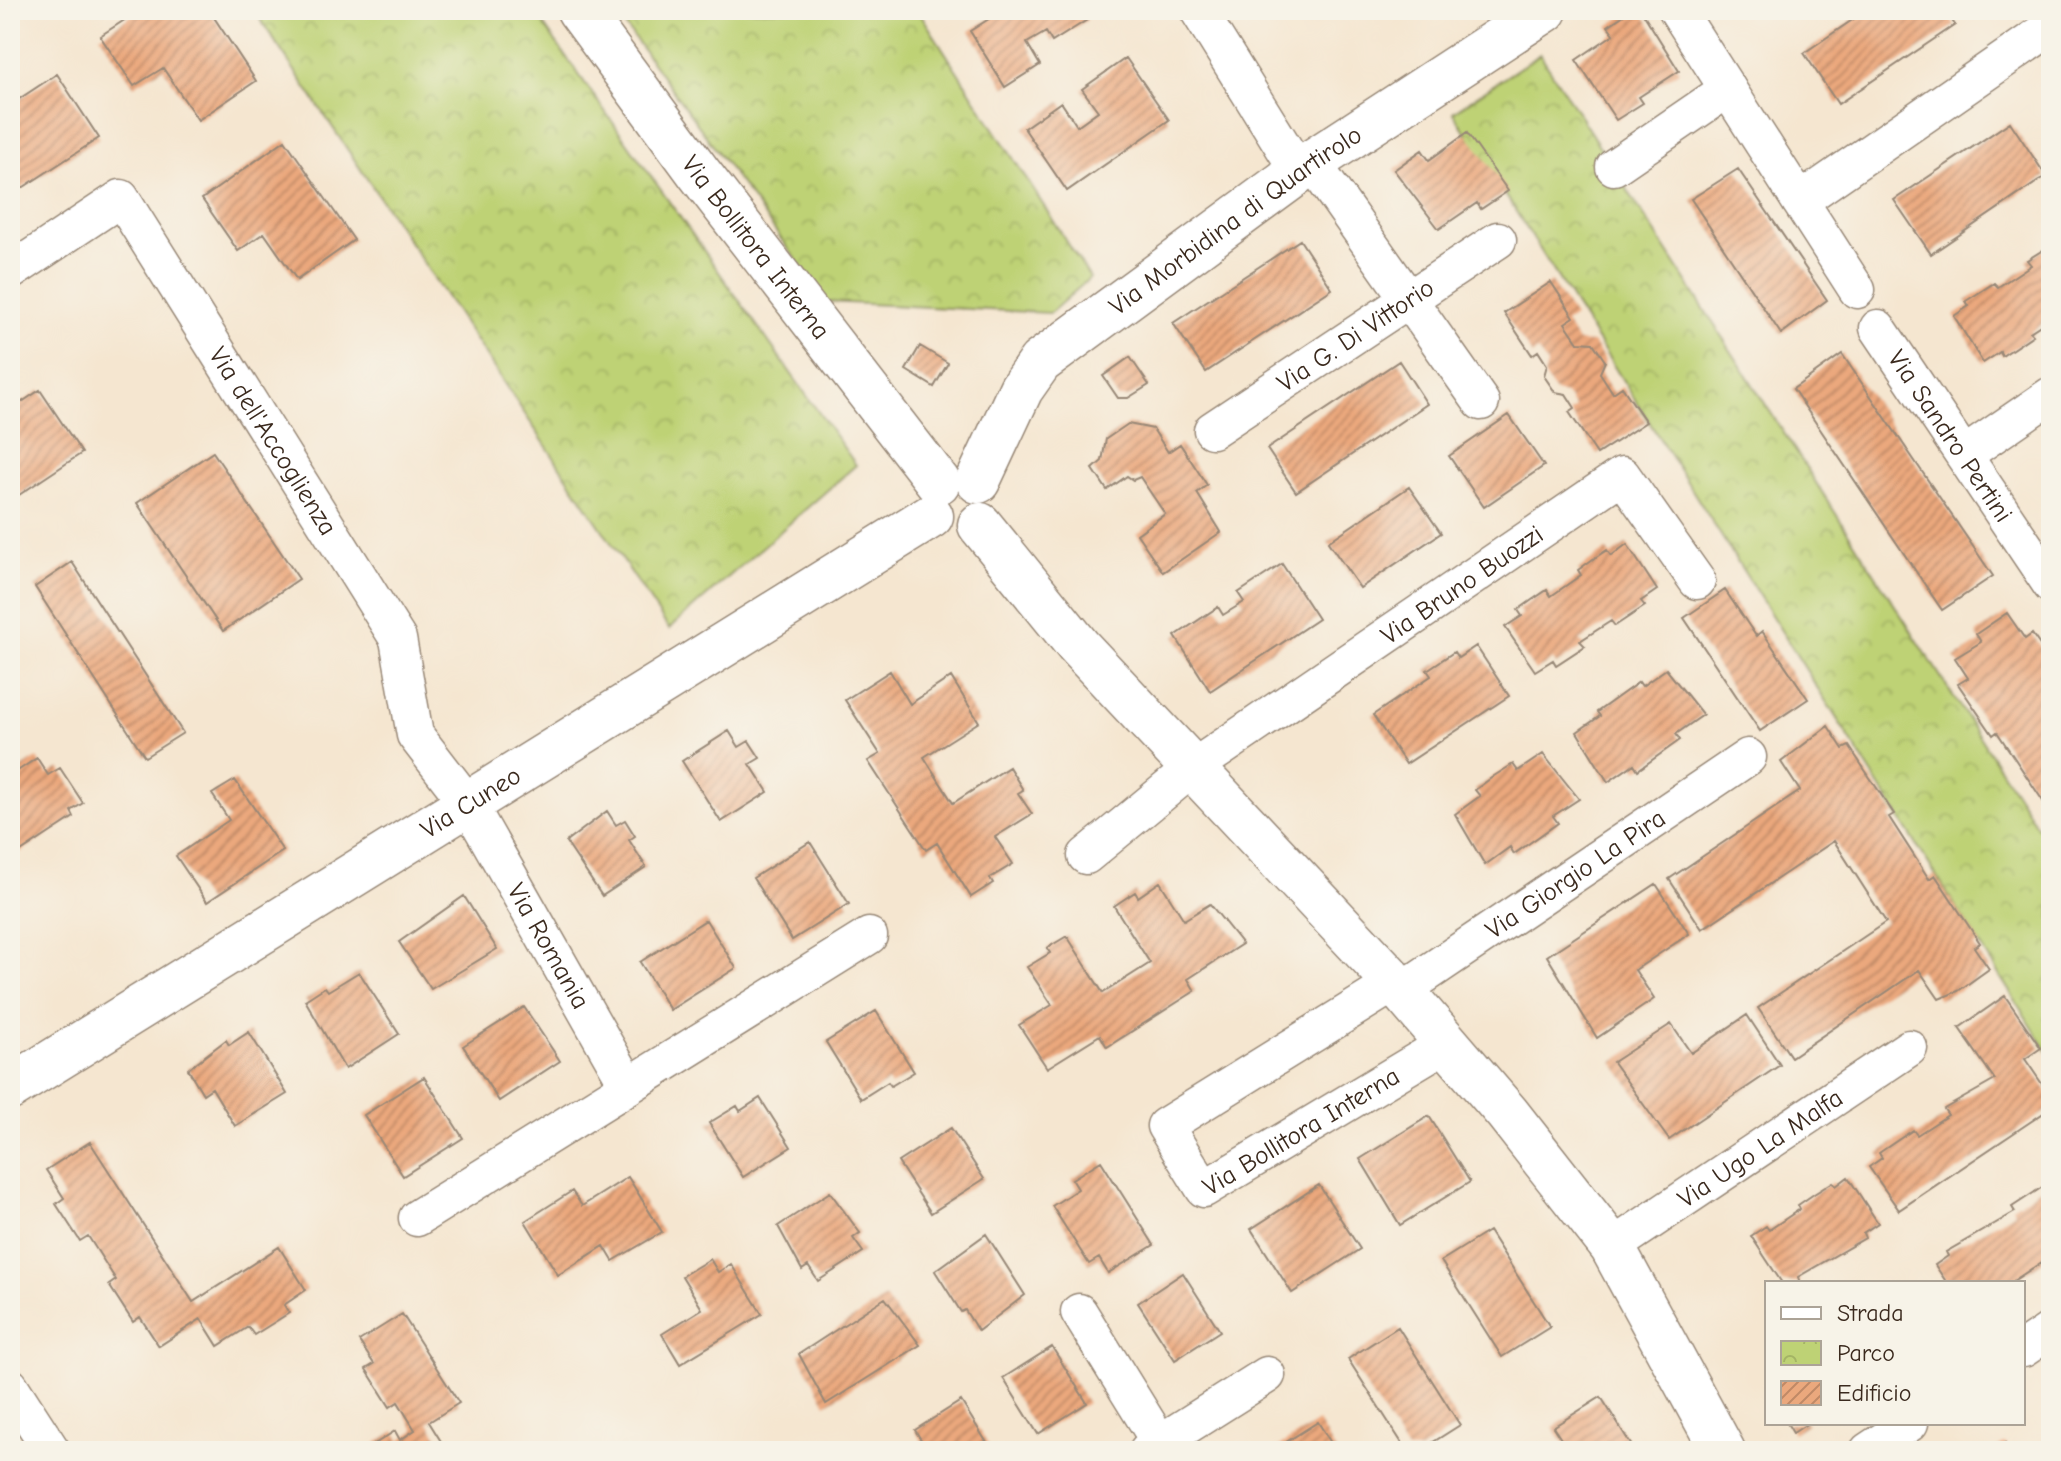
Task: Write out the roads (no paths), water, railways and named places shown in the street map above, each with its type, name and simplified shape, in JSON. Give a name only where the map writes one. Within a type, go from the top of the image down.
[{"type":"street","name":"Via Bollitora Interna","points":[[579,10],[727,210],[949,493]]},
{"type":"street","points":[[1198,10],[1306,167],[1410,299],[1481,402]]},
{"type":"street","name":"Via Morbidina di Quartirolo","points":[[949,493],[1040,362],[1306,167],[1545,10]]},
{"type":"street","points":[[1677,10],[1857,290]]},
{"type":"street","points":[[1800,201],[2051,27]]},
{"type":"street","points":[[1614,167],[1728,89]]},
{"type":"street","name":"Via dell'Accoglienza","points":[[10,272],[121,198],[398,639],[415,735],[469,805]]},
{"type":"street","name":"Via G. Di Vittorio","points":[[1212,430],[1498,240]]},
{"type":"street","name":"Via Sandro Pertini","points":[[1878,328],[2051,585]]},
{"type":"street","points":[[1964,455],[2051,395]]},
{"type":"street","name":"Via Bruno Buozzi","points":[[1194,767],[1622,475],[1697,581]]},
{"type":"street","points":[[949,493],[942,528],[957,534],[980,525],[1069,636],[1398,987],[1507,1113],[1612,1247],[1723,1451]]},
{"type":"street","name":"Via Cuneo","points":[[10,1088],[469,805],[949,493]]},
{"type":"street","name":"Via Giorgio La Pira","points":[[1398,987],[1748,757]]},
{"type":"street","points":[[1086,856],[1194,767]]},
{"type":"street","name":"Via Romania","points":[[469,805],[628,1085]]},
{"type":"street","points":[[417,1218],[869,936]]},
{"type":"street","name":"Via Bollitora Interna","points":[[1398,987],[1165,1126],[1204,1189],[1447,1043]]},
{"type":"street","name":"Via Ugo La Malfa","points":[[1612,1247],[1909,1048]]},
{"type":"street","points":[[1079,1312],[1153,1447],[1267,1375]]},
{"type":"street","points":[[2025,1348],[2051,1330]]},
{"type":"street","points":[[10,1386],[52,1451]]},
{"type":"street","points":[[1868,1451],[1907,1425]]}]
